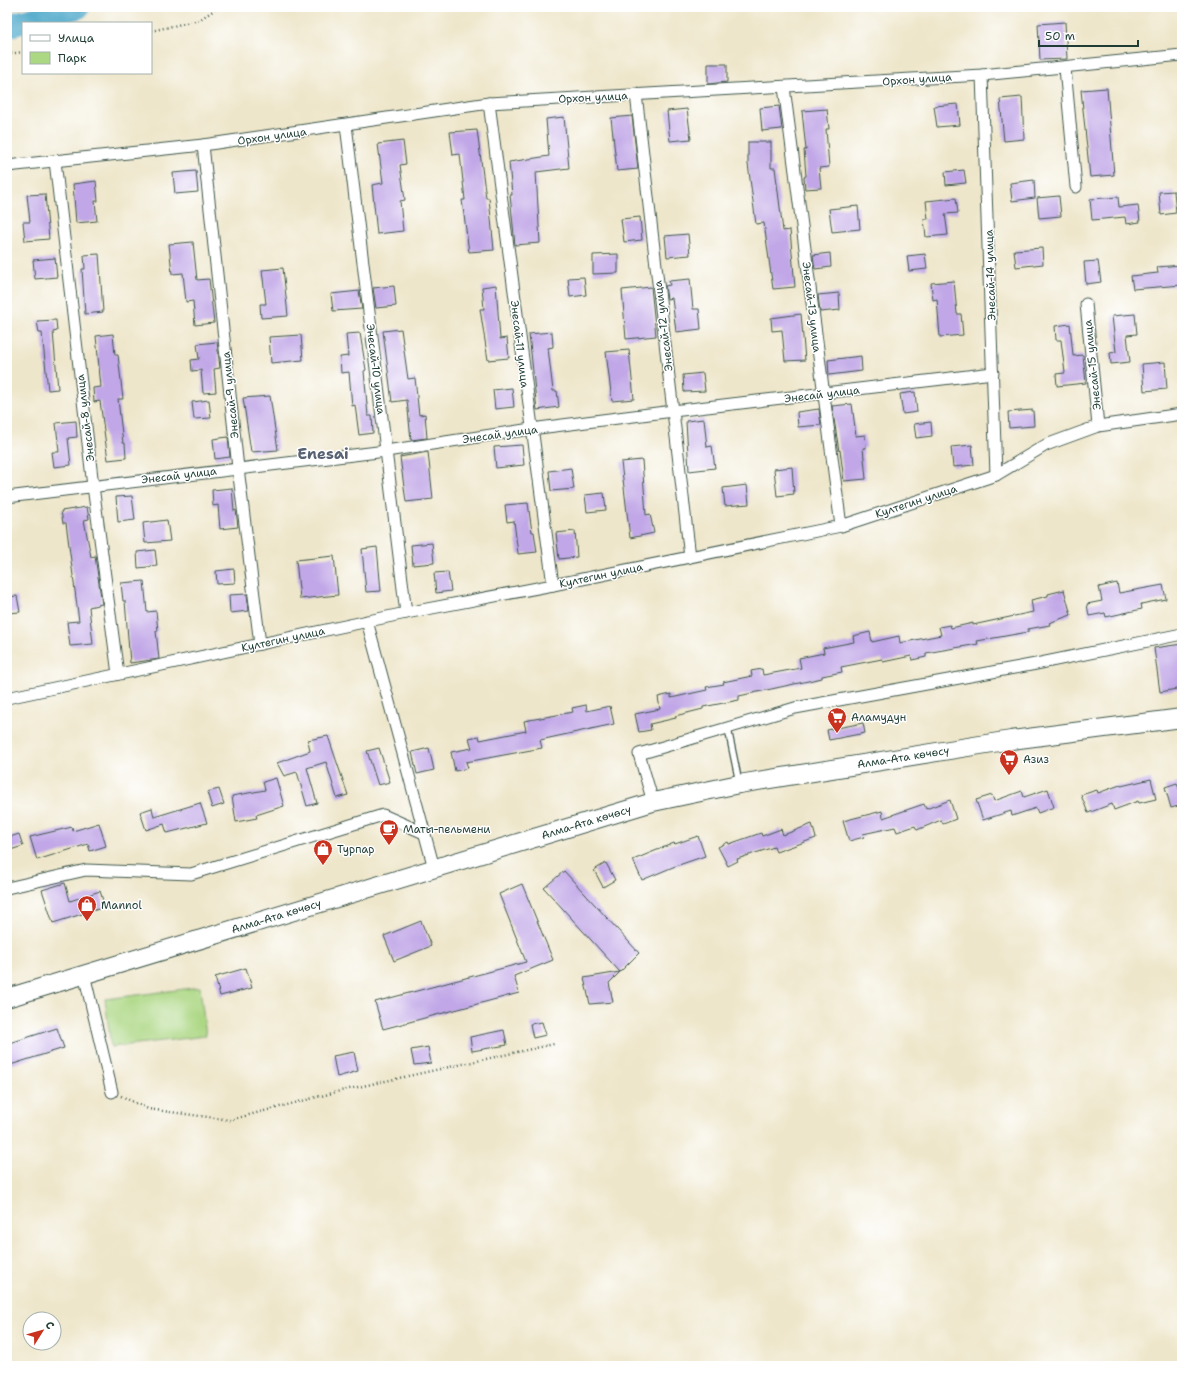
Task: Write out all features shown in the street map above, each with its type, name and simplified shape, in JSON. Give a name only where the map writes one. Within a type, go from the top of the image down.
[{"type":"main road","name":"Алма-Ата көчөсү","points":[[7,998],[653,802],[739,784],[1012,740],[1182,718]]},
{"type":"street","name":"Орхон улица","points":[[7,166],[203,146],[489,103],[982,75],[1065,68],[1182,55]]},
{"type":"street","points":[[1065,68],[1076,188]]},
{"type":"street","name":"Энесай-14 улица","points":[[982,75],[996,475]]},
{"type":"street","name":"Энесай-13 улица","points":[[784,87],[841,526]]},
{"type":"street","name":"Энесай-12 улица","points":[[636,94],[690,557]]},
{"type":"street","name":"Энесай-11 улица","points":[[489,103],[531,429],[553,585]]},
{"type":"street","name":"Энесай-10 улица","points":[[346,125],[406,613]]},
{"type":"street","name":"Энесай-9 улица","points":[[203,146],[238,468],[260,644]]},
{"type":"street","name":"Энесай-8 улица","points":[[55,161],[93,486],[118,674]]},
{"type":"street","name":"Энесай-15 улица","points":[[1086,304],[1098,426]]},
{"type":"street","name":"Энесай улица","points":[[7,497],[386,450],[531,429],[672,411],[993,373]]},
{"type":"street","name":"Култегин улица","points":[[7,698],[367,621],[553,585],[841,526],[996,475],[1046,445],[1098,426],[1182,414]]},
{"type":"street","points":[[367,621],[434,868]]},
{"type":"street","points":[[653,802],[639,754],[795,708],[1036,664],[1182,634]]},
{"type":"street","points":[[7,888],[86,870],[191,874],[383,815],[424,833]]},
{"type":"street","points":[[84,974],[112,1092]]},
{"type":"lane","points":[[728,729],[739,784]]},
{"type":"path","points":[[152,31],[199,20],[219,7]]},
{"type":"path","points":[[7,54],[22,52]]},
{"type":"path","points":[[112,1092],[148,1109],[230,1120],[340,1091],[554,1044]]},
{"type":"green space","points":[[200,987],[206,1036],[111,1047],[105,999]]},
{"type":"building","points":[[1065,22],[1067,59],[1040,60],[1038,24]]},
{"type":"building","points":[[708,64],[727,64],[727,82],[708,84]]},
{"type":"building","points":[[1107,88],[1114,175],[1090,177],[1081,90]]},
{"type":"building","points":[[1022,97],[1024,139],[1004,141],[1000,99]]},
{"type":"building","points":[[958,104],[960,125],[937,127],[934,106]]},
{"type":"building","points":[[779,106],[782,129],[762,131],[760,108]]},
{"type":"building","points":[[687,109],[691,139],[670,141],[667,111]]},
{"type":"building","points":[[827,109],[829,129],[826,129],[829,167],[819,168],[821,188],[805,189],[804,177],[806,176],[804,150],[806,150],[802,111]]},
{"type":"building","points":[[632,116],[638,169],[617,171],[611,118]]},
{"type":"building","points":[[564,117],[569,168],[536,172],[540,243],[515,245],[510,195],[512,195],[509,162],[549,156],[546,119]]},
{"type":"building","points":[[477,130],[486,198],[489,198],[494,250],[469,252],[462,200],[465,200],[460,154],[453,155],[450,132]]},
{"type":"building","points":[[403,141],[406,164],[400,165],[405,200],[400,201],[403,231],[377,234],[372,185],[383,183],[378,144]]},
{"type":"building","points":[[748,142],[771,142],[771,168],[775,168],[783,231],[790,230],[795,287],[773,289],[764,223],[756,224],[748,164]]},
{"type":"building","points":[[964,170],[966,183],[946,185],[945,172]]},
{"type":"building","points":[[196,171],[198,192],[175,194],[173,173]]},
{"type":"building","points":[[1034,180],[1035,198],[1012,201],[1010,183]]},
{"type":"building","points":[[96,181],[98,201],[95,201],[97,221],[76,223],[73,184]]},
{"type":"building","points":[[1174,191],[1176,213],[1161,215],[1159,192]]},
{"type":"building","points":[[45,194],[49,239],[25,241],[23,222],[30,222],[27,195]]},
{"type":"building","points":[[1059,196],[1061,216],[1039,218],[1037,198]]},
{"type":"building","points":[[1118,197],[1119,207],[1138,205],[1140,222],[1126,224],[1125,217],[1092,220],[1090,199]]},
{"type":"building","points":[[956,198],[958,213],[945,214],[948,235],[926,237],[924,219],[928,219],[926,201]]},
{"type":"building","points":[[858,206],[860,229],[832,232],[829,209]]},
{"type":"building","points":[[640,217],[642,240],[624,242],[621,219]]},
{"type":"building","points":[[688,234],[690,255],[667,257],[665,236]]},
{"type":"building","points":[[193,242],[197,280],[209,279],[214,323],[195,325],[193,301],[186,302],[183,273],[172,274],[169,244]]},
{"type":"building","points":[[1042,248],[1043,264],[1016,267],[1014,250]]},
{"type":"building","points":[[830,253],[831,267],[815,269],[813,255]]},
{"type":"building","points":[[99,254],[103,312],[85,314],[82,269],[85,269],[84,255]]},
{"type":"building","points":[[618,254],[618,273],[593,274],[593,255]]},
{"type":"building","points":[[925,254],[927,269],[909,271],[907,256]]},
{"type":"building","points":[[55,258],[57,277],[35,279],[33,260]]},
{"type":"building","points":[[1098,261],[1101,282],[1086,284],[1084,262]]},
{"type":"building","points":[[1182,265],[1182,285],[1133,289],[1131,276],[1158,273],[1157,267]]},
{"type":"building","points":[[283,268],[288,316],[261,318],[260,304],[266,304],[262,270]]},
{"type":"building","points":[[584,277],[586,295],[570,297],[568,278]]},
{"type":"building","points":[[690,279],[693,309],[699,309],[701,329],[676,332],[672,298],[667,299],[665,286],[670,285],[669,281]]},
{"type":"building","points":[[954,281],[957,314],[961,314],[963,335],[940,337],[937,299],[933,300],[931,283]]},
{"type":"building","points":[[496,285],[500,339],[507,338],[509,358],[488,360],[480,309],[484,309],[482,287]]},
{"type":"building","points":[[394,286],[396,306],[376,308],[373,288]]},
{"type":"building","points":[[651,287],[656,336],[626,339],[622,290]]},
{"type":"building","points":[[359,291],[362,309],[333,311],[331,294]]},
{"type":"building","points":[[839,293],[840,310],[820,312],[818,295]]},
{"type":"building","points":[[801,314],[805,360],[785,361],[782,330],[772,331],[771,318]]},
{"type":"building","points":[[1135,314],[1137,334],[1127,335],[1130,362],[1111,364],[1110,353],[1116,352],[1112,316]]},
{"type":"building","points":[[56,320],[57,331],[53,332],[58,389],[48,390],[42,333],[39,333],[37,321]]},
{"type":"building","points":[[1070,324],[1073,356],[1083,355],[1086,383],[1057,386],[1056,374],[1065,373],[1061,340],[1056,340],[1055,326]]},
{"type":"building","points":[[401,329],[408,379],[415,378],[419,415],[425,414],[427,438],[411,440],[407,400],[392,402],[383,331]]},
{"type":"building","points":[[552,332],[553,347],[548,348],[553,391],[557,391],[559,407],[537,410],[529,334]]},
{"type":"building","points":[[360,333],[366,370],[364,371],[368,416],[372,416],[373,433],[359,435],[355,405],[352,406],[349,372],[341,373],[340,357],[348,356],[346,334]]},
{"type":"building","points":[[113,334],[115,355],[118,355],[123,399],[118,399],[126,458],[108,460],[100,401],[94,402],[93,388],[101,387],[96,336]]},
{"type":"building","points":[[301,335],[303,360],[271,363],[269,337]]},
{"type":"building","points":[[217,342],[220,368],[214,369],[216,392],[203,393],[201,370],[192,371],[191,360],[199,359],[197,344]]},
{"type":"building","points":[[629,350],[634,399],[612,401],[606,352]]},
{"type":"building","points":[[861,356],[862,371],[829,375],[828,360]]},
{"type":"building","points":[[1165,362],[1167,389],[1144,391],[1142,364]]},
{"type":"building","points":[[703,373],[705,391],[684,392],[683,375]]},
{"type":"building","points":[[512,388],[514,407],[495,409],[493,390]]},
{"type":"building","points":[[915,392],[917,412],[903,414],[900,394]]},
{"type":"building","points":[[270,396],[278,450],[251,452],[243,398]]},
{"type":"building","points":[[209,400],[211,418],[194,419],[192,402]]},
{"type":"building","points":[[852,404],[856,436],[865,435],[866,448],[863,448],[866,479],[844,481],[832,406]]},
{"type":"building","points":[[819,409],[821,425],[798,427],[797,412]]},
{"type":"building","points":[[1033,410],[1034,426],[1009,428],[1008,412]]},
{"type":"building","points":[[704,419],[707,447],[712,446],[715,468],[689,471],[686,421]]},
{"type":"building","points":[[76,421],[77,437],[68,438],[71,465],[54,467],[52,452],[59,452],[56,423]]},
{"type":"building","points":[[931,422],[932,436],[916,438],[914,424]]},
{"type":"building","points":[[228,437],[230,457],[215,459],[213,439]]},
{"type":"building","points":[[522,445],[524,465],[496,468],[494,447]]},
{"type":"building","points":[[972,445],[974,465],[953,467],[951,447]]},
{"type":"building","points":[[428,452],[433,499],[406,502],[400,457]]},
{"type":"building","points":[[642,460],[646,515],[650,514],[654,533],[630,538],[621,462]]},
{"type":"building","points":[[792,467],[794,494],[777,496],[774,469]]},
{"type":"building","points":[[571,468],[574,489],[551,491],[549,471]]},
{"type":"building","points":[[747,485],[749,504],[725,506],[723,488]]},
{"type":"building","points":[[232,488],[234,511],[236,510],[238,527],[220,529],[218,505],[213,506],[212,490]]},
{"type":"building","points":[[604,493],[606,510],[587,512],[585,495]]},
{"type":"building","points":[[132,496],[135,520],[118,522],[116,497]]},
{"type":"building","points":[[528,503],[532,532],[534,532],[537,552],[518,554],[514,521],[507,522],[505,505]]},
{"type":"building","points":[[87,507],[89,519],[84,520],[91,557],[95,556],[102,604],[89,607],[93,644],[70,646],[67,622],[79,621],[66,523],[63,523],[61,511]]},
{"type":"building","points":[[167,520],[170,541],[145,543],[143,523]]},
{"type":"building","points":[[575,531],[577,557],[559,559],[556,533]]},
{"type":"building","points":[[432,543],[434,563],[413,565],[411,545]]},
{"type":"building","points":[[377,547],[381,591],[366,592],[362,549]]},
{"type":"building","points":[[155,550],[157,566],[138,568],[137,552]]},
{"type":"building","points":[[334,556],[338,595],[300,599],[296,560]]},
{"type":"building","points":[[234,569],[235,583],[217,584],[216,571]]},
{"type":"building","points":[[448,572],[451,591],[436,593],[434,573]]},
{"type":"building","points":[[144,581],[147,612],[156,611],[158,631],[156,631],[159,659],[130,663],[125,601],[123,601],[121,583]]},
{"type":"building","points":[[1117,583],[1119,593],[1163,585],[1166,599],[1141,604],[1142,609],[1106,617],[1105,613],[1089,616],[1087,604],[1102,601],[1099,587]]},
{"type":"building","points":[[1064,590],[1071,615],[1049,623],[1050,625],[1028,629],[1028,632],[977,641],[978,644],[926,653],[926,657],[912,660],[911,656],[883,662],[882,659],[841,667],[842,672],[822,676],[822,678],[739,696],[739,700],[703,707],[703,709],[675,716],[676,718],[650,724],[651,730],[639,732],[635,714],[660,709],[658,697],[671,694],[671,698],[707,690],[706,687],[724,684],[723,682],[752,676],[751,671],[762,669],[763,675],[801,668],[799,658],[824,653],[823,648],[854,642],[853,636],[870,632],[872,642],[899,636],[900,643],[941,635],[939,627],[950,625],[951,628],[973,623],[973,625],[1033,612],[1031,600]]},
{"type":"building","points":[[247,594],[249,611],[230,613],[229,595]]},
{"type":"building","points":[[17,596],[20,612],[7,613],[7,597]]},
{"type":"building","points":[[1182,644],[1182,688],[1160,692],[1154,648]]},
{"type":"building","points":[[586,705],[587,711],[610,706],[614,724],[540,740],[542,748],[466,762],[468,768],[455,771],[451,752],[472,748],[469,738],[479,736],[480,740],[526,731],[524,721],[573,712],[572,708]]},
{"type":"building","points":[[863,723],[865,733],[829,740],[827,730]]},
{"type":"building","points":[[328,736],[348,795],[337,798],[326,762],[307,768],[317,803],[307,806],[297,772],[284,776],[277,763],[310,751],[308,740]]},
{"type":"building","points":[[379,748],[390,782],[378,785],[367,751]]},
{"type":"building","points":[[429,748],[434,770],[417,774],[412,752]]},
{"type":"building","points":[[276,778],[284,806],[256,815],[257,818],[236,822],[232,796],[265,790],[263,782]]},
{"type":"building","points":[[1151,779],[1156,799],[1139,803],[1138,801],[1114,810],[1112,804],[1088,813],[1081,795],[1097,790],[1098,793],[1120,785]]},
{"type":"building","points":[[1177,783],[1182,797],[1182,805],[1171,808],[1165,787]]},
{"type":"building","points":[[219,789],[224,804],[212,808],[207,792]]},
{"type":"building","points":[[1048,789],[1054,807],[1038,813],[1036,808],[1012,816],[1011,811],[983,820],[976,800],[992,795],[994,801],[1022,791],[1024,797]]},
{"type":"building","points":[[950,800],[956,819],[943,824],[941,820],[917,830],[915,826],[897,832],[895,827],[863,834],[864,837],[849,841],[843,821],[882,811],[883,818],[924,804],[926,809]]},
{"type":"building","points":[[200,803],[207,823],[167,833],[164,824],[146,830],[140,812],[152,808],[154,817]]},
{"type":"building","points":[[99,823],[106,846],[90,851],[88,844],[37,860],[30,837],[72,827],[73,831]]},
{"type":"building","points":[[812,824],[816,838],[776,852],[774,847],[737,859],[738,861],[728,866],[718,847],[728,842],[729,844],[761,833],[762,836],[781,829],[783,835]]},
{"type":"building","points":[[19,834],[23,846],[7,851],[7,838]]},
{"type":"building","points":[[698,836],[705,856],[642,880],[633,860],[674,843],[675,844]]},
{"type":"building","points":[[606,863],[615,880],[603,887],[594,870]]},
{"type":"building","points":[[564,871],[639,953],[620,972],[544,888]]},
{"type":"building","points":[[65,883],[70,901],[100,891],[105,907],[53,923],[42,890]]},
{"type":"building","points":[[522,884],[553,960],[514,976],[519,993],[383,1029],[375,1002],[526,962],[499,894]]},
{"type":"building","points":[[421,921],[431,946],[394,961],[384,936]]},
{"type":"building","points":[[246,968],[252,988],[220,996],[215,977]]},
{"type":"building","points":[[620,972],[609,983],[613,1002],[590,1004],[584,978]]},
{"type":"building","points":[[542,1022],[546,1035],[533,1038],[530,1024]]},
{"type":"building","points":[[57,1028],[64,1048],[7,1066],[7,1044]]},
{"type":"building","points":[[504,1030],[507,1045],[472,1051],[470,1037]]},
{"type":"building","points":[[428,1047],[431,1063],[414,1065],[411,1050]]},
{"type":"building","points":[[354,1052],[358,1071],[337,1077],[333,1056]]},
{"type":"waterway","points":[[7,26],[78,7]]},
{"type":"place","name":"Аламудун","points":[[837,734]]},
{"type":"place","name":"Азиз","points":[[1009,776]]},
{"type":"place","name":"Маты-пельмени","points":[[389,846]]},
{"type":"place","name":"Турпар","points":[[323,866]]},
{"type":"place","name":"Mannol","points":[[87,922]]},
{"type":"district","name":"Enesai","points":[[323,454]]}]
